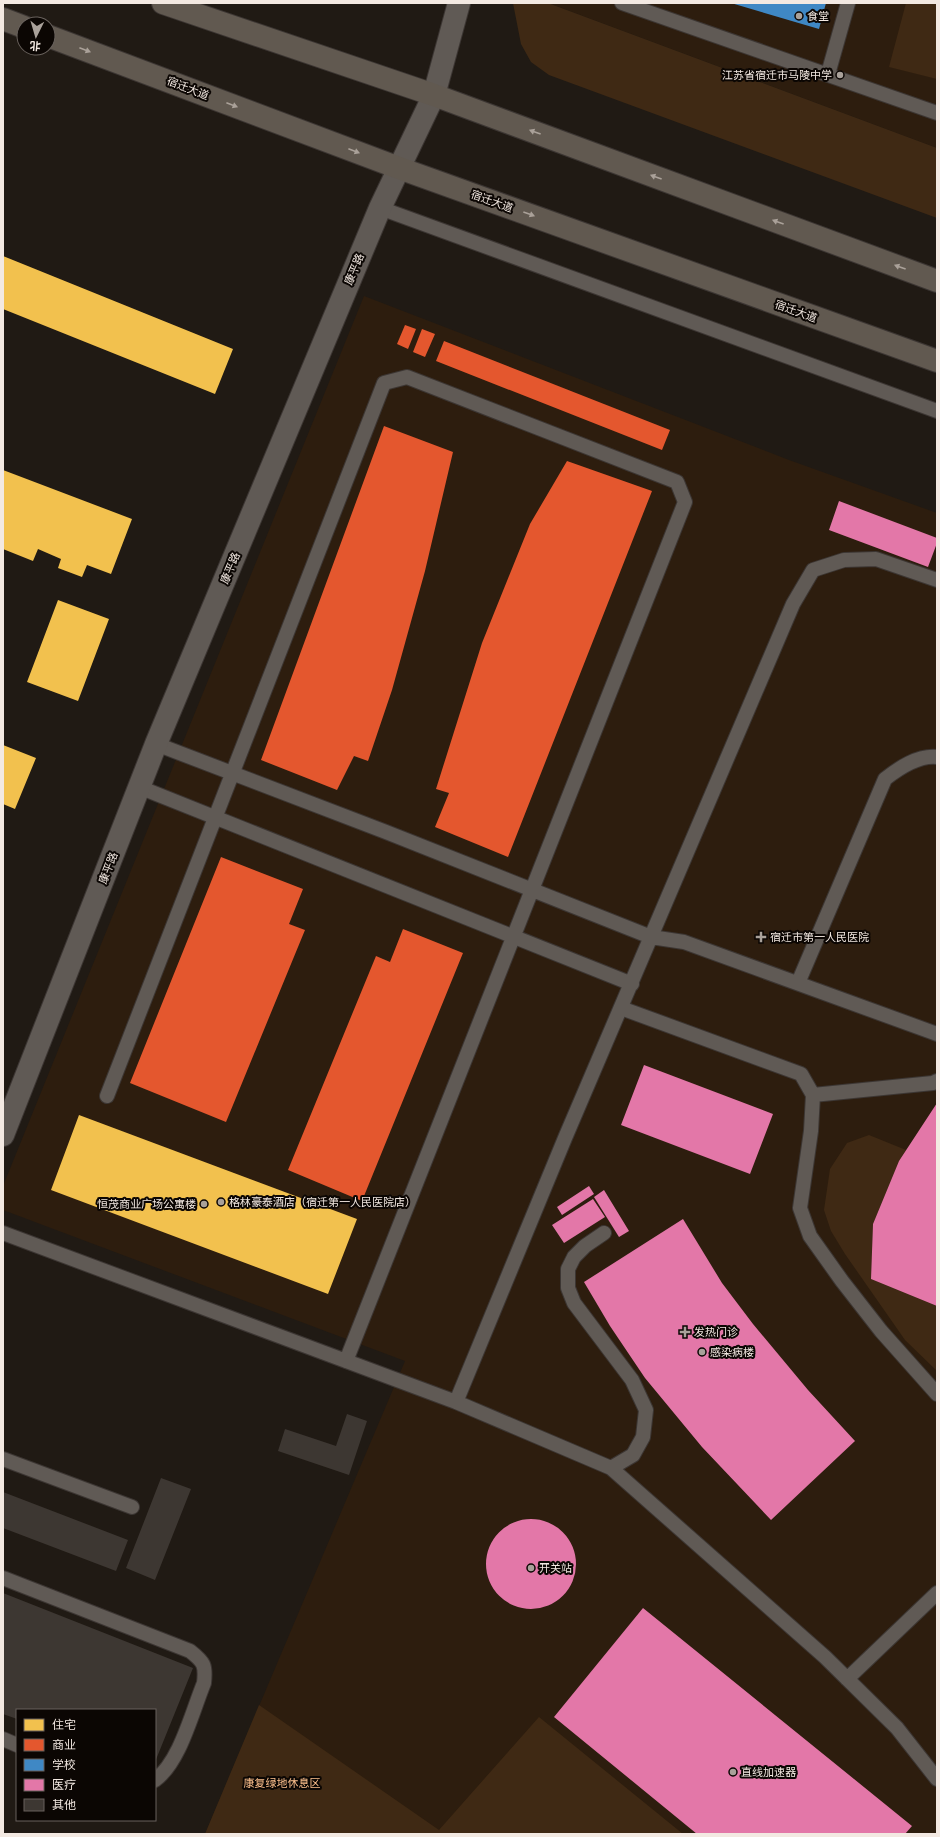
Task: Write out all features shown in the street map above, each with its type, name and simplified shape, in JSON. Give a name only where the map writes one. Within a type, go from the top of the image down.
[{"type":"main road","points":[[163,3],[434,95],[937,281]]},
{"type":"main road","points":[[3,19],[16,24]]},
{"type":"main road","name":"宿迁大道","points":[[56,39],[399,168],[937,361]]},
{"type":"street","name":"康平路","points":[[3,1135],[156,744],[380,208],[434,95],[459,3]]},
{"type":"lane","points":[[622,3],[937,113]]},
{"type":"lane","points":[[828,74],[848,3]]},
{"type":"lane","points":[[380,208],[937,411]]},
{"type":"lane","points":[[107,1096],[384,382],[407,377],[677,482],[685,502],[346,1361]]},
{"type":"lane","points":[[456,1402],[651,937],[794,604],[813,570],[844,560],[876,558],[937,580]]},
{"type":"lane","points":[[156,744],[386,832],[651,937],[684,942],[937,1034]]},
{"type":"lane","points":[[798,984],[885,778],[904,764],[932,756],[937,757]]},
{"type":"lane","points":[[139,787],[632,984]]},
{"type":"lane","points":[[621,1008],[801,1074],[813,1095],[809,1146],[800,1208],[810,1236],[861,1306],[937,1394]]},
{"type":"lane","points":[[813,1095],[932,1082],[937,1080]]},
{"type":"lane","points":[[3,1233],[456,1402],[610,1468],[825,1657],[897,1728],[937,1779]]},
{"type":"lane","points":[[604,1234],[585,1246],[574,1257],[568,1269],[568,1288],[574,1303],[632,1380],[646,1410],[643,1437],[633,1455],[610,1468]]},
{"type":"lane","points":[[3,1459],[132,1508]]},
{"type":"lane","points":[[3,1578],[190,1651],[201,1660],[205,1669],[204,1683],[173,1761],[163,1774],[156,1779]]},
{"type":"lane","points":[[847,1679],[937,1593]]},
{"type":"lane","points":[[3,1740],[16,1745]]},
{"type":"shaded area","name":"江苏省宿迁市马陵中学","points":[[548,3],[937,3],[937,148]]},
{"type":"shaded area","points":[[364,296],[789,460],[937,513],[937,1834],[205,1834],[405,1361],[3,1210],[3,1186]]},
{"type":"green space","points":[[513,3],[548,3],[937,148],[937,218],[549,75],[531,62],[521,44]]},
{"type":"green space","points":[[906,3],[937,3],[937,79],[889,67]]},
{"type":"green space","points":[[869,1135],[906,1150],[899,1161],[873,1224],[871,1279],[937,1306],[937,1371],[905,1340],[845,1254],[831,1231],[824,1210],[830,1169],[847,1143]]},
{"type":"green space","name":"康复绿地休息区","points":[[259,1705],[439,1830],[539,1717],[683,1834],[205,1834]]},
{"type":"building: 住宅","points":[[3,256],[233,349],[215,394],[3,309]]},
{"type":"building: 住宅","points":[[3,470],[132,519],[111,574],[87,565],[82,577],[58,568],[61,559],[38,549],[33,561],[3,549]]},
{"type":"building: 住宅","points":[[58,600],[109,619],[78,701],[27,682]]},
{"type":"building: 住宅","points":[[3,745],[36,758],[15,809],[3,804]]},
{"type":"building: 住宅","name":"恒茂商业广场公寓楼","points":[[79,1115],[357,1219],[328,1294],[51,1190]]},
{"type":"building: 商业","points":[[405,325],[416,329],[408,349],[397,344]]},
{"type":"building: 商业","points":[[422,329],[435,334],[425,357],[413,352]]},
{"type":"building: 商业","points":[[444,341],[670,430],[662,450],[436,361]]},
{"type":"building: 商业","points":[[384,426],[453,452],[425,571],[392,690],[368,761],[354,756],[337,790],[261,760]]},
{"type":"building: 商业","points":[[567,461],[652,491],[508,857],[435,827],[449,793],[436,789],[482,643],[530,524]]},
{"type":"building: 商业","points":[[221,857],[303,889],[289,924],[305,930],[226,1122],[130,1083]]},
{"type":"building: 商业","points":[[403,929],[463,953],[362,1201],[288,1170],[376,956],[390,962]]},
{"type":"building: 学校","name":"食堂","points":[[731,3],[826,3],[819,29]]},
{"type":"building: 医疗","points":[[839,501],[937,538],[937,543],[928,567],[829,530]]},
{"type":"building: 医疗","points":[[644,1065],[773,1114],[750,1174],[621,1125]]},
{"type":"building: 医疗","points":[[937,1103],[937,1306],[871,1279],[873,1224],[899,1161]]},
{"type":"building: 医疗","points":[[589,1186],[594,1194],[562,1215],[557,1207]]},
{"type":"building: 医疗","points":[[604,1190],[629,1231],[619,1237],[594,1197]]},
{"type":"building: 医疗","points":[[593,1199],[605,1217],[564,1243],[552,1225]]},
{"type":"building: 医疗","name":"感染病楼","points":[[683,1219],[722,1283],[753,1324],[808,1390],[855,1441],[771,1520],[702,1447],[645,1378],[610,1326],[584,1282]]},
{"type":"building: 医疗","name":"开关站","points":[[531,1519],[548,1523],[563,1532],[572,1547],[576,1564],[572,1581],[563,1596],[548,1605],[531,1609],[514,1605],[499,1596],[490,1581],[486,1564],[490,1547],[499,1532],[514,1523]]},
{"type":"building: 医疗","name":"直线加速器","points":[[643,1608],[912,1826],[905,1834],[697,1834],[554,1717]]},
{"type":"building: 其他","points":[[347,1414],[367,1421],[349,1475],[278,1451],[285,1429],[336,1446]]},
{"type":"building: 其他","points":[[161,1478],[191,1489],[155,1580],[126,1568]]},
{"type":"building: 其他","points":[[3,1492],[128,1540],[116,1571],[3,1528]]},
{"type":"building: 其他","points":[[3,1593],[193,1668],[156,1760],[156,1709],[16,1709],[16,1719],[3,1714]]},
{"type":"place","name":"食堂","points":[[799,16]]},
{"type":"place","name":"江苏省宿迁市马陵中学","points":[[840,75]]},
{"type":"place","name":"宿迁市第一人民医院","points":[[761,937]]},
{"type":"place","name":"格林豪泰酒店（宿迁第一人民医院店）","points":[[221,1202]]},
{"type":"place","name":"恒茂商业广场公寓楼","points":[[204,1204]]},
{"type":"place","name":"发热门诊","points":[[685,1332]]},
{"type":"place","name":"感染病楼","points":[[702,1352]]},
{"type":"place","name":"开关站","points":[[531,1568]]},
{"type":"place","name":"直线加速器","points":[[733,1772]]}]
